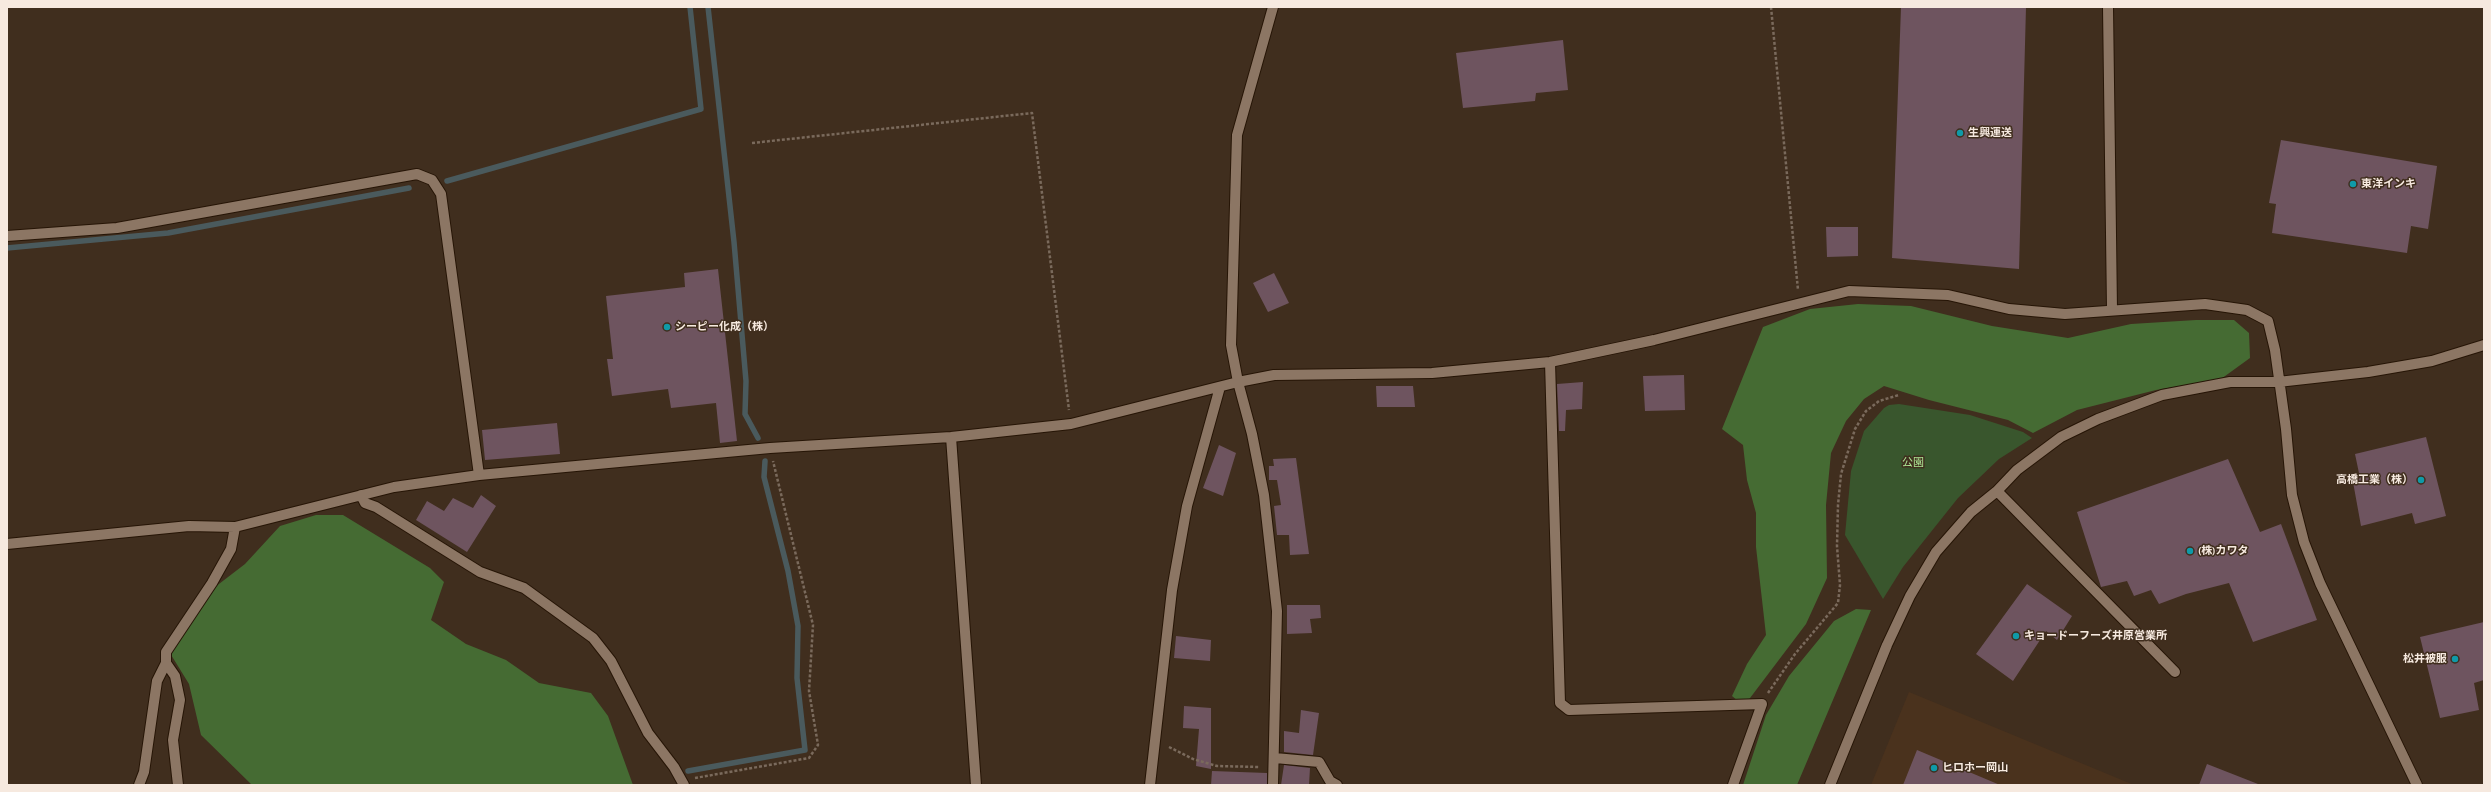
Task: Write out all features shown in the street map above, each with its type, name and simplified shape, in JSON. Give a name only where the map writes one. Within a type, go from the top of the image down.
[{"type":"street","points":[[1273,7],[1237,135],[1231,345],[1238,382],[1252,434],[1264,495],[1277,611],[1274,785]]},
{"type":"street","points":[[2108,7],[2112,310]]},
{"type":"street","points":[[7,236],[117,228],[417,174],[432,180],[442,194],[479,475]]},
{"type":"street","points":[[7,544],[189,526],[235,527],[394,487],[479,475],[770,448],[951,437],[1071,424],[1238,382],[1274,375],[1432,373],[1550,362],[1654,340],[1799,302],[1849,291],[1880,291],[1948,295],[2009,309],[2065,314],[2205,304],[2247,310],[2268,321],[2286,429],[2292,495],[2304,542],[2320,583],[2417,785]]},
{"type":"street","points":[[1830,785],[1887,644],[1910,596],[1936,552],[1971,512],[1997,491],[2017,470],[2061,437],[2098,419],[2162,395],[2230,382],[2278,382],[2368,372],[2425,362],[2484,345]]},
{"type":"street","points":[[1550,362],[1560,703],[1569,710],[1762,704],[1733,785]]},
{"type":"street","points":[[1150,785],[1172,590],[1186,514],[1220,387]]},
{"type":"street","points":[[951,437],[976,785]]},
{"type":"street","points":[[1997,491],[2175,672]]},
{"type":"street","points":[[361,495],[365,503],[376,507],[480,572],[524,588],[593,638],[611,661],[648,733],[683,783]]},
{"type":"street","points":[[139,785],[144,772],[157,681],[166,663],[166,652],[212,583],[231,549],[235,527]]},
{"type":"street","points":[[166,663],[175,676],[180,700],[173,740],[178,785]]},
{"type":"street","points":[[1275,763],[1319,762],[1330,781],[1337,785]]},
{"type":"path","points":[[1771,7],[1799,302]]},
{"type":"path","points":[[752,143],[1032,113],[1071,424]]},
{"type":"path","points":[[1762,704],[1795,654],[1838,603],[1840,585],[1837,546],[1838,505],[1841,474],[1855,429],[1866,411],[1879,400],[1899,395]]},
{"type":"path","points":[[683,783],[809,758],[818,745],[809,690],[814,625],[770,448]]},
{"type":"path","points":[[1155,741],[1193,759],[1217,766],[1275,763]]},
{"type":"shaded area","points":[[1909,692],[2134,785],[1871,785]]},
{"type":"green space","points":[[1858,304],[1911,306],[1992,326],[2068,338],[2131,324],[2196,320],[2234,320],[2249,333],[2250,358],[2221,379],[2156,390],[2077,410],[2033,433],[2008,420],[1929,400],[1884,386],[1864,399],[1846,421],[1831,453],[1826,505],[1827,578],[1806,624],[1744,706],[1732,696],[1747,664],[1766,635],[1756,547],[1756,513],[1747,480],[1743,445],[1722,429],[1763,327],[1810,309]]},
{"type":"green space","name":"公園","points":[[1899,404],[1970,415],[2023,432],[2032,438],[1999,459],[1958,498],[1903,567],[1883,599],[1845,535],[1851,471],[1864,431],[1884,408],[1889,405]]},
{"type":"green space","points":[[316,515],[343,515],[430,568],[444,582],[431,620],[466,644],[506,660],[539,683],[591,693],[608,716],[633,785],[252,785],[201,735],[189,684],[165,645],[202,597],[245,564],[280,526]]},
{"type":"green space","points":[[1856,609],[1871,610],[1797,785],[1743,785],[1766,715],[1789,676],[1834,621]]},
{"type":"building","name":"生興運送","points":[[1901,7],[2026,7],[2019,269],[1892,258]]},
{"type":"building","points":[[1563,40],[1568,90],[1536,93],[1535,101],[1463,108],[1456,53]]},
{"type":"building","name":"東洋インキ","points":[[2281,140],[2437,166],[2428,229],[2411,226],[2407,253],[2272,233],[2276,204],[2269,203]]},
{"type":"building","points":[[1826,227],[1858,227],[1858,256],[1827,257]]},
{"type":"building","name":"シーピー化成（株）","points":[[718,269],[737,441],[720,443],[716,403],[671,408],[668,389],[612,396],[607,359],[613,359],[606,296],[685,287],[684,273]]},
{"type":"building","points":[[1274,273],[1289,303],[1268,312],[1253,283]]},
{"type":"building","points":[[1684,375],[1685,410],[1645,411],[1643,376]]},
{"type":"building","points":[[1583,382],[1582,409],[1566,410],[1565,431],[1559,431],[1557,384]]},
{"type":"building","points":[[1376,386],[1413,386],[1415,407],[1377,407]]},
{"type":"building","points":[[557,423],[560,454],[485,460],[482,430]]},
{"type":"building","name":"高橋工業（株）","points":[[2426,437],[2446,516],[2415,524],[2412,513],[2361,526],[2353,482],[2360,478],[2355,454]]},
{"type":"building","points":[[1219,445],[1236,453],[1223,496],[1203,488]]},
{"type":"building","points":[[1296,458],[1309,554],[1290,555],[1289,535],[1277,535],[1274,506],[1281,505],[1277,480],[1269,480],[1269,466],[1274,466],[1273,459]]},
{"type":"building","name":"(株)カワタ","points":[[2228,459],[2260,532],[2281,524],[2317,620],[2253,642],[2229,583],[2186,594],[2159,604],[2151,590],[2134,596],[2127,581],[2101,587],[2077,512]]},
{"type":"building","points":[[481,495],[496,506],[467,552],[416,520],[427,501],[444,511],[453,498],[473,508]]},
{"type":"building","name":"キョードーフーズ井原営業所","points":[[2027,584],[2072,616],[2057,640],[2046,631],[2013,681],[1976,654]]},
{"type":"building","points":[[1287,605],[1320,605],[1321,618],[1310,619],[1312,633],[1287,634]]},
{"type":"building","name":"松井被服","points":[[2484,622],[2484,680],[2474,683],[2479,710],[2440,718],[2420,637]]},
{"type":"building","points":[[1176,636],[1211,640],[1210,661],[1174,658]]},
{"type":"building","points":[[1184,706],[1211,708],[1211,769],[1196,766],[1199,729],[1183,728]]},
{"type":"building","points":[[1301,710],[1319,713],[1313,755],[1284,752],[1284,731],[1299,733]]},
{"type":"building","name":"ヒロホー岡山","points":[[1917,750],[2000,785],[1903,785]]},
{"type":"building","points":[[2207,764],[2258,784],[2258,785],[2199,785]]},
{"type":"building","points":[[1284,765],[1310,768],[1309,785],[1281,785]]},
{"type":"building","points":[[1212,771],[1267,773],[1267,785],[1211,785]]},
{"type":"waterway","points":[[447,181],[701,109],[690,7]]},
{"type":"waterway","points":[[708,7],[734,242],[746,381],[745,414],[758,438]]},
{"type":"waterway","points":[[7,248],[168,233],[409,188]]},
{"type":"waterway","points":[[688,771],[805,750],[797,678],[798,626],[788,571],[764,477],[765,461]]},
{"type":"place","name":"生興運送","points":[[1960,133]]},
{"type":"place","name":"東洋インキ","points":[[2353,184]]},
{"type":"place","name":"シーピー化成（株）","points":[[667,327]]},
{"type":"place","name":"高橋工業（株）","points":[[2421,480]]},
{"type":"place","name":"(株)カワタ","points":[[2190,551]]},
{"type":"place","name":"キョードーフーズ井原営業所","points":[[2016,636]]},
{"type":"place","name":"松井被服","points":[[2455,659]]},
{"type":"place","name":"ヒロホー岡山","points":[[1934,768]]}]
